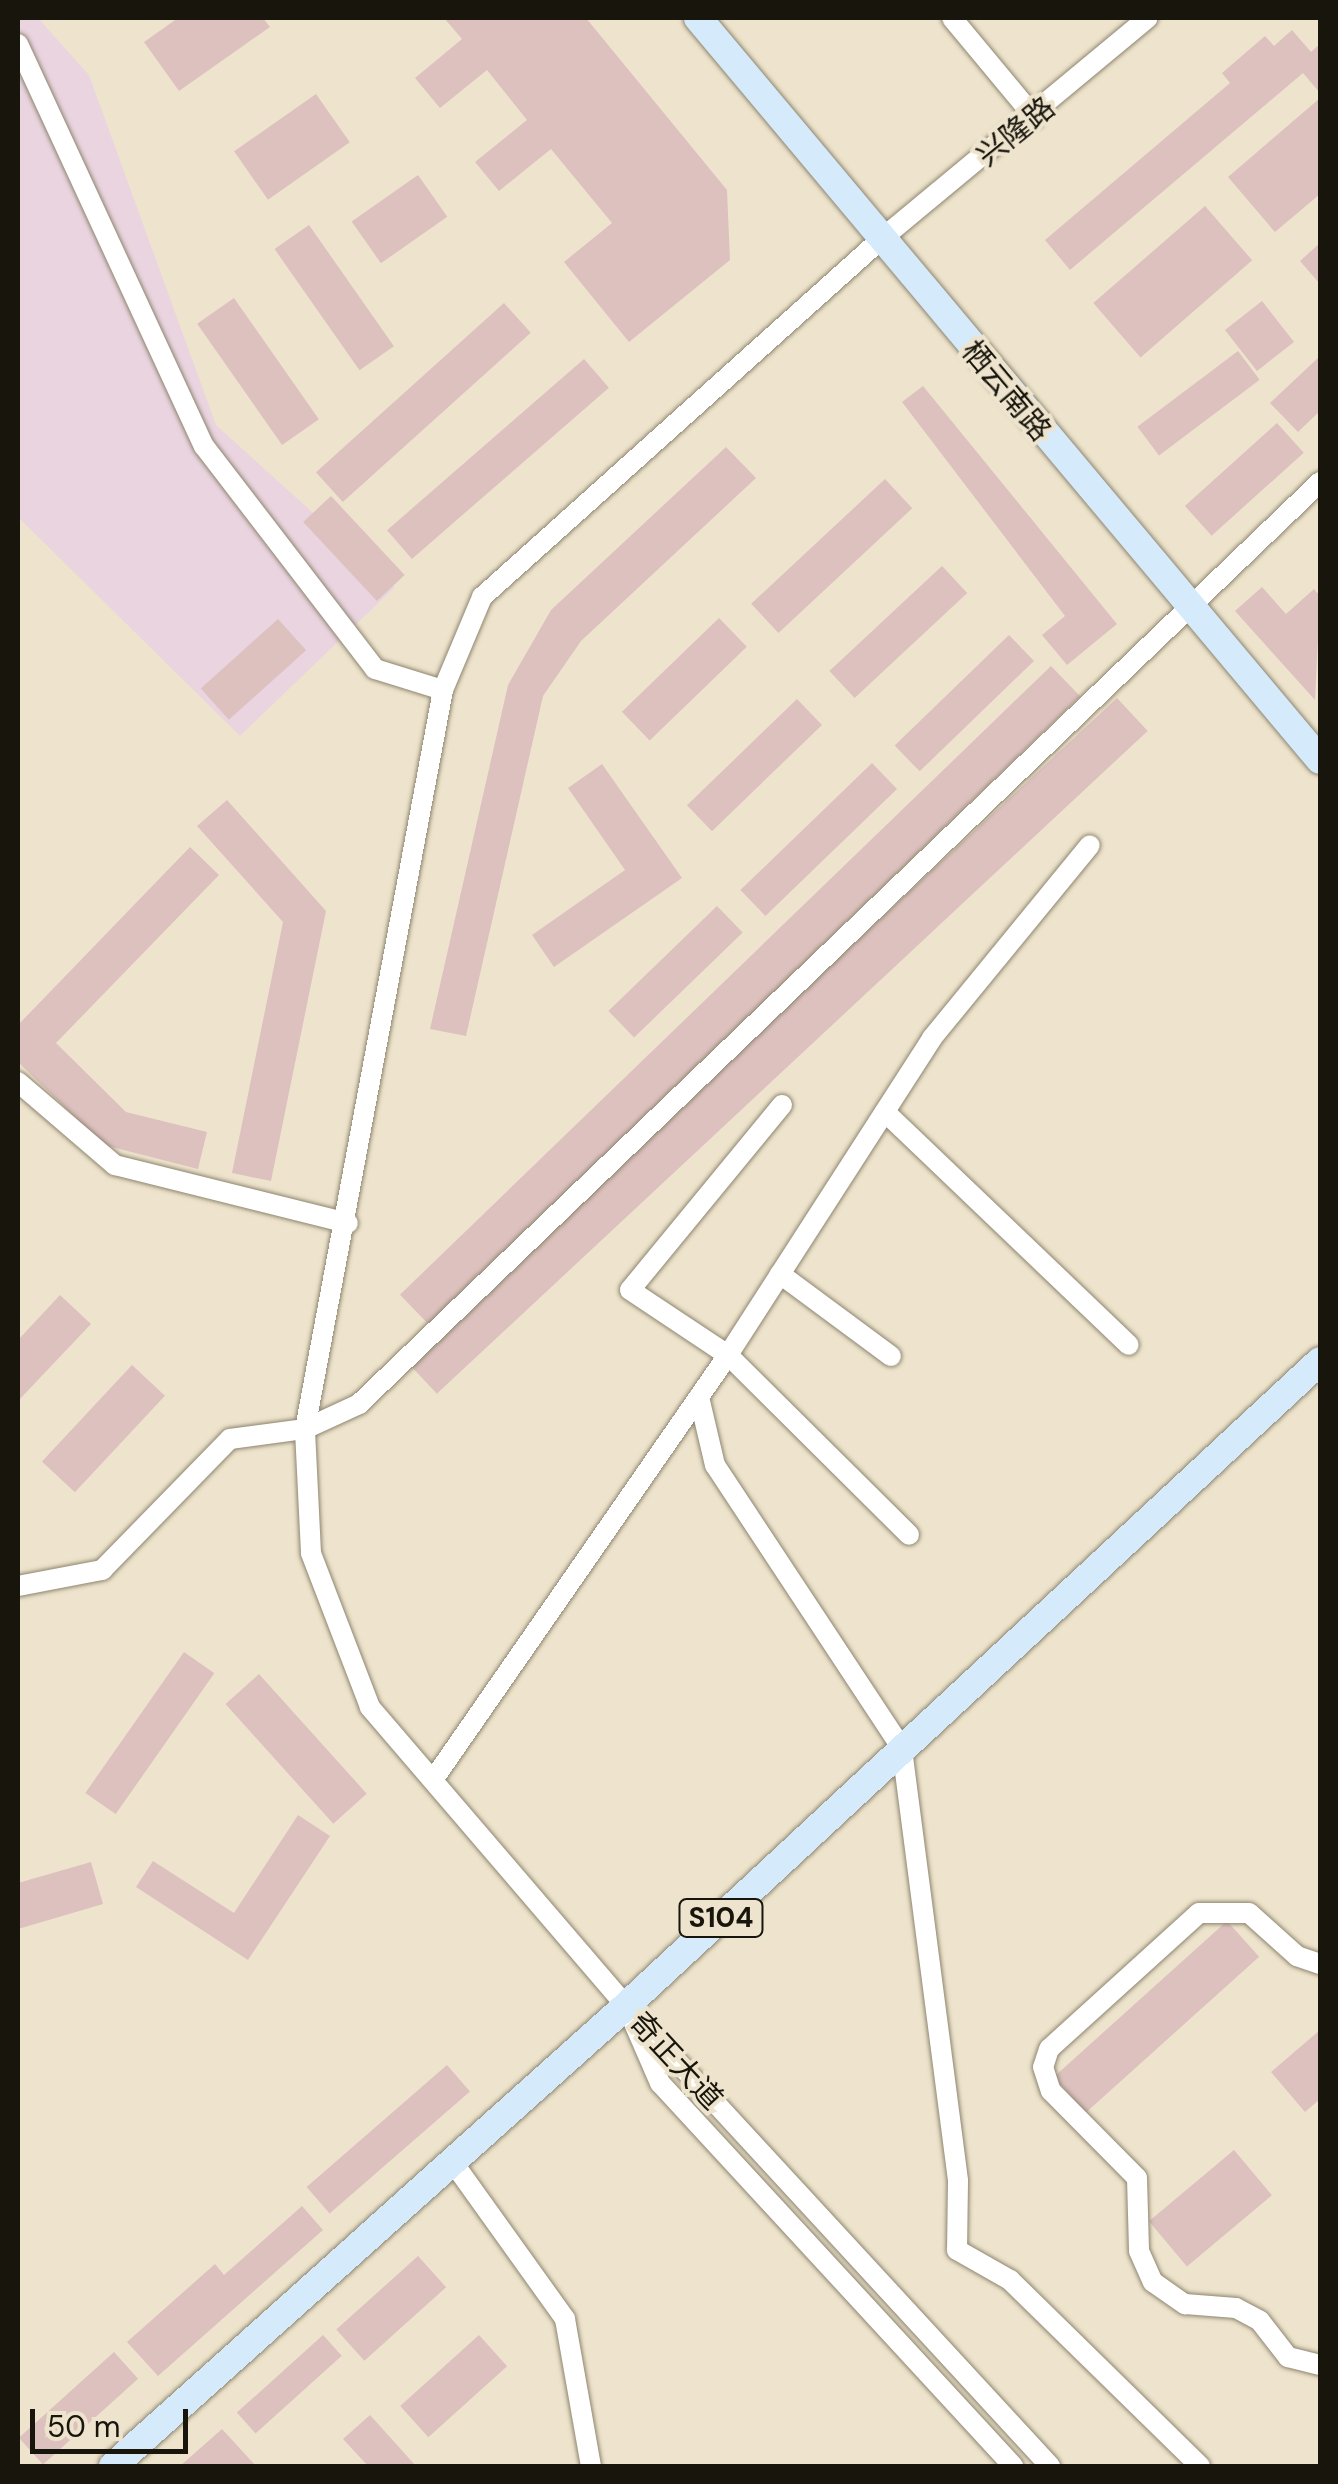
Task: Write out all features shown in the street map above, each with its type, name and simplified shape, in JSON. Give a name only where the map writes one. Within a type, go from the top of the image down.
[{"type":"main road","name":"栖云南路","points":[[698,18],[879,241],[1320,760]]},
{"type":"main road","name":"S104","points":[[113,2466],[626,2006],[1320,1361]]},
{"type":"street","points":[[952,18],[1035,118]]},
{"type":"street","name":"兴隆路","points":[[626,2006],[370,1706],[311,1553],[306,1429],[348,1223],[443,690],[482,597],[879,241],[1035,118],[1148,18]]},
{"type":"street","points":[[18,44],[204,446],[375,669],[443,690]]},
{"type":"street","points":[[18,1586],[102,1570],[230,1439],[306,1429],[359,1404],[1186,606],[1320,482]]},
{"type":"street","points":[[433,1780],[728,1356],[932,1038],[1090,844]]},
{"type":"street","points":[[18,1082],[116,1165],[348,1223]]},
{"type":"street","points":[[782,1104],[630,1290],[728,1356],[909,1535]]},
{"type":"street","points":[[884,1112],[1129,1345]]},
{"type":"street","points":[[780,1274],[891,1356]]},
{"type":"street","points":[[699,1398],[715,1466],[902,1749],[958,2181],[956,2250],[1010,2280],[1200,2466]]},
{"type":"street","points":[[1320,1964],[1296,1956],[1249,1913],[1199,1913],[1049,2049],[1043,2067],[1051,2091],[1137,2178],[1140,2251],[1153,2282],[1185,2304],[1236,2308],[1260,2321],[1288,2357],[1320,2365]]},
{"type":"street","name":"奇正大道","points":[[626,2006],[660,2083],[1013,2466]]},
{"type":"street","name":"奇正大道","points":[[626,2006],[1050,2466]]},
{"type":"street","points":[[452,2162],[565,2319],[591,2466]]},
{"type":"shaded area","points":[[18,18],[38,18],[89,75],[216,425],[395,587],[240,736],[18,517]]},
{"type":"building","points":[[178,18],[263,18],[270,27],[179,91],[144,42]]},
{"type":"building","points":[[444,18],[586,18],[727,190],[730,260],[629,342],[564,262],[612,223],[551,149],[499,191],[475,162],[527,120],[487,70],[440,108],[415,78],[462,39]]},
{"type":"building","points":[[1292,30],[1311,52],[1320,44],[1320,93],[1303,73],[1070,270],[1045,240],[1230,83],[1222,73],[1265,36],[1274,46]]},
{"type":"building","points":[[316,94],[350,142],[268,200],[234,151]]},
{"type":"building","points":[[1320,98],[1320,194],[1275,232],[1228,177]]},
{"type":"building","points":[[418,175],[447,217],[381,263],[352,221]]},
{"type":"building","points":[[1205,206],[1252,260],[1141,357],[1093,303]]},
{"type":"building","points":[[309,225],[394,346],[359,370],[275,249]]},
{"type":"building","points":[[1320,243],[1320,284],[1300,261]]},
{"type":"building","points":[[234,298],[319,419],[282,445],[197,324]]},
{"type":"building","points":[[1262,301],[1294,342],[1257,371],[1225,330]]},
{"type":"building","points":[[504,303],[531,333],[343,502],[316,472]]},
{"type":"building","points":[[1238,351],[1260,380],[1159,456],[1137,427]]},
{"type":"building","points":[[1320,356],[1320,411],[1298,432],[1270,403]]},
{"type":"building","points":[[584,359],[609,388],[412,559],[387,530]]},
{"type":"building","points":[[923,386],[1117,624],[1067,665],[1042,635],[1065,616],[902,402]]},
{"type":"building","points":[[1277,423],[1304,453],[1212,536],[1185,506]]},
{"type":"building","points":[[726,447],[756,478],[581,641],[543,696],[466,1036],[430,1029],[508,685],[551,610]]},
{"type":"building","points":[[885,479],[912,508],[778,633],[751,604]]},
{"type":"building","points":[[331,496],[405,575],[377,601],[303,522]]},
{"type":"building","points":[[942,566],[967,593],[855,698],[829,671]]},
{"type":"building","points":[[1262,587],[1286,614],[1314,589],[1320,596],[1315,700],[1235,611]]},
{"type":"building","points":[[719,618],[747,647],[650,741],[622,712]]},
{"type":"building","points":[[278,619],[306,650],[229,720],[201,689]]},
{"type":"building","points":[[1009,635],[1034,661],[920,771],[895,745]]},
{"type":"building","points":[[1051,666],[1080,696],[429,1325],[400,1295]]},
{"type":"building","points":[[1117,698],[1148,731],[437,1394],[406,1361]]},
{"type":"building","points":[[797,699],[822,725],[712,831],[687,805]]},
{"type":"building","points":[[872,763],[897,789],[765,916],[740,890]]},
{"type":"building","points":[[602,764],[682,878],[554,967],[532,935],[625,870],[568,788]]},
{"type":"building","points":[[227,800],[326,911],[271,1181],[232,1173],[283,922],[197,826]]},
{"type":"building","points":[[190,847],[219,875],[56,1043],[126,1112],[207,1132],[198,1169],[104,1145],[18,1062],[18,1025]]},
{"type":"building","points":[[717,906],[743,933],[634,1038],[608,1011]]},
{"type":"building","points":[[60,1295],[91,1324],[18,1401],[18,1340]]},
{"type":"building","points":[[132,1365],[165,1396],[75,1492],[42,1462]]},
{"type":"building","points":[[184,1652],[214,1673],[116,1814],[85,1793]]},
{"type":"building","points":[[259,1674],[367,1794],[333,1824],[226,1704]]},
{"type":"building","points":[[298,1815],[330,1836],[248,1960],[136,1887],[153,1861],[234,1913]]},
{"type":"building","points":[[91,1862],[103,1904],[18,1929],[18,1883]]},
{"type":"building","points":[[1227,1921],[1259,1957],[1086,2113],[1054,2077]]},
{"type":"building","points":[[1320,2030],[1320,2099],[1305,2112],[1271,2072]]},
{"type":"building","points":[[447,2065],[470,2091],[330,2213],[307,2187]]},
{"type":"building","points":[[1234,2150],[1272,2195],[1187,2267],[1149,2221]]},
{"type":"building","points":[[302,2206],[323,2230],[158,2376],[127,2342],[215,2264],[224,2275]]},
{"type":"building","points":[[418,2256],[446,2287],[364,2361],[336,2330]]},
{"type":"building","points":[[323,2335],[342,2356],[256,2433],[237,2413]]},
{"type":"building","points":[[479,2335],[507,2366],[428,2437],[400,2406]]},
{"type":"building","points":[[114,2352],[138,2379],[43,2464],[19,2438]]},
{"type":"building","points":[[370,2415],[416,2466],[368,2466],[343,2439]]},
{"type":"building","points":[[222,2429],[256,2466],[180,2466]]}]
